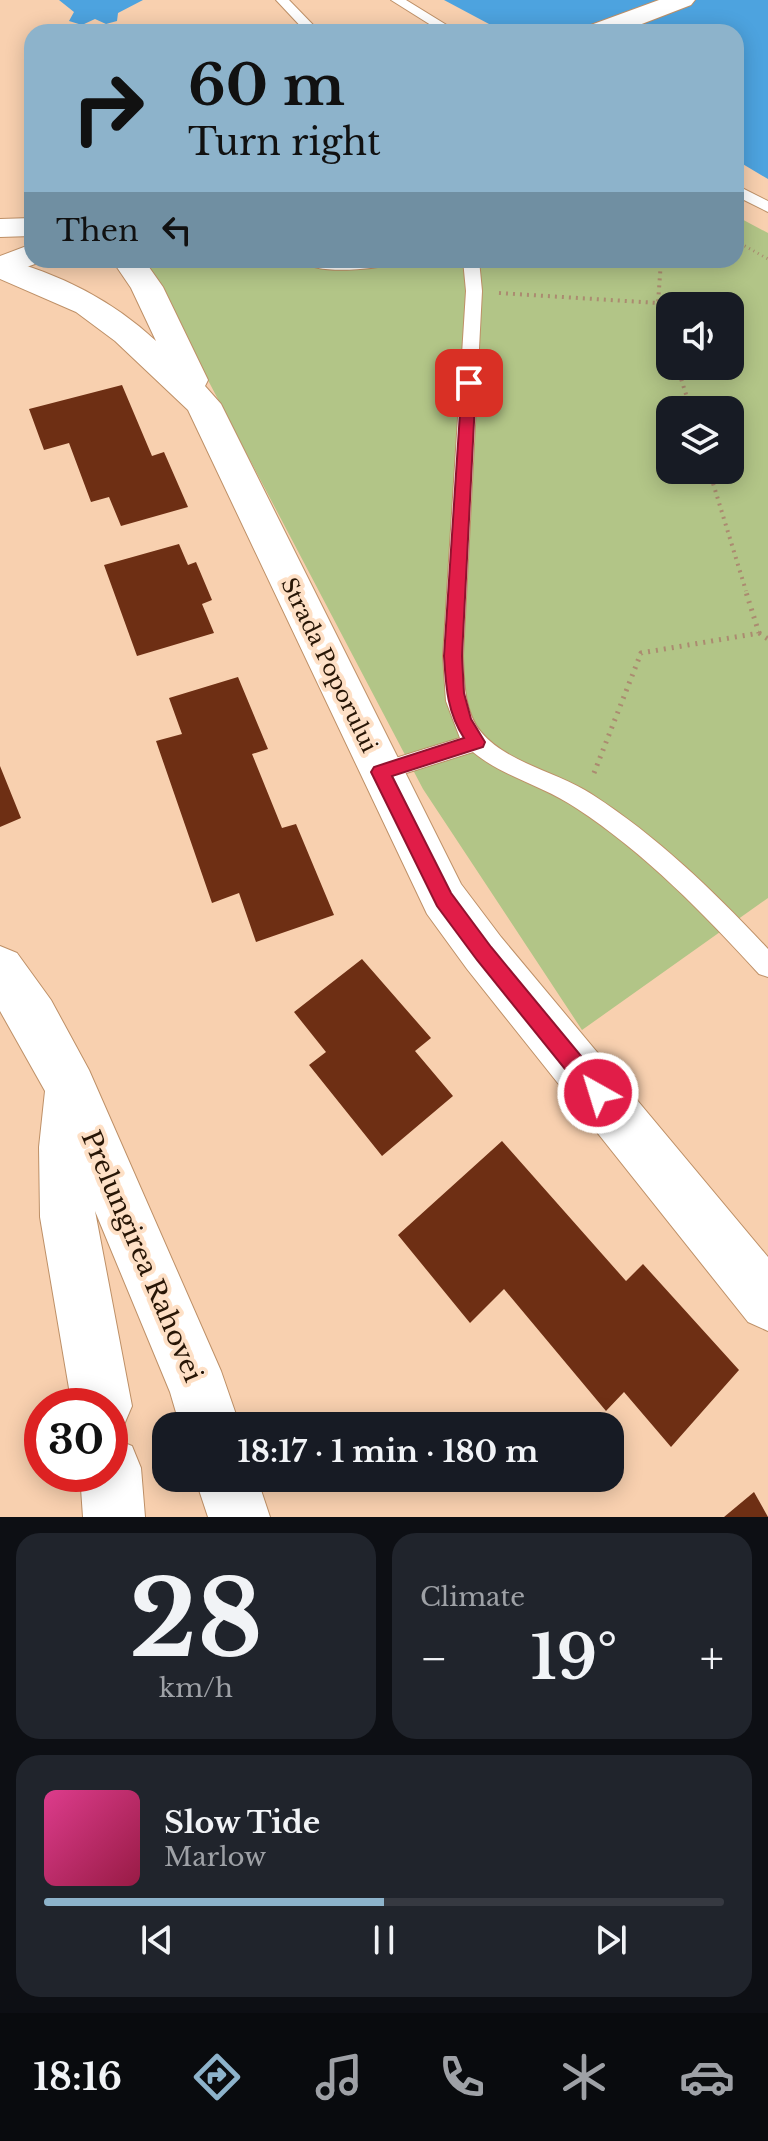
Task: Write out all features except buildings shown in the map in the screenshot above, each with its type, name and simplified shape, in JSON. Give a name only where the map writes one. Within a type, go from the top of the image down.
[{"type":"street","points":[[618,24],[682,0]]},
{"type":"street","points":[[0,228],[24,227]]},
{"type":"street","points":[[0,268],[24,258]]},
{"type":"street","name":"Strada Poporului","points":[[0,268],[42,283],[88,305],[127,333],[203,404],[444,899],[484,953],[768,1302]]},
{"type":"street","points":[[134,268],[147,287],[203,404]]},
{"type":"street","name":"Prelungirea Rahovei","points":[[0,969],[33,1017],[71,1088],[206,1412]]},
{"type":"street","name":"Prelungirea Rahovei","points":[[71,1088],[66,1147],[68,1217],[99,1388]]},
{"type":"street","points":[[112,1492],[114,1517]]},
{"type":"street","points":[[231,1492],[239,1517]]},
{"type":"lane","points":[[282,0],[305,24]]},
{"type":"lane","points":[[397,0],[438,24]]},
{"type":"lane","points":[[744,194],[768,207]]},
{"type":"lane","points":[[472,268],[474,291],[453,656],[455,693],[463,722],[476,742],[502,760],[538,774],[584,800],[650,853],[768,966]]},
{"type":"lane","points":[[381,772],[476,742]]},
{"type":"path","points":[[744,246],[768,259]]},
{"type":"path","points":[[659,292],[660,268]]},
{"type":"path","points":[[474,291],[656,303]]},
{"type":"path","points":[[713,484],[759,633],[768,639]]},
{"type":"path","points":[[584,800],[641,653],[759,633]]},
{"type":"green space","points":[[744,220],[768,233],[768,898],[582,1030],[423,789],[149,268],[744,268]]},
{"type":"water","points":[[59,0],[143,0],[118,13],[117,21],[106,24],[95,19],[84,24],[69,21],[74,12]]},
{"type":"water","points":[[444,0],[768,0],[768,179],[744,165],[744,24],[489,24]]},
{"type":"route","points":[[469,383],[453,656],[455,693],[463,722],[476,742],[381,772],[444,899],[598,1093]]}]
